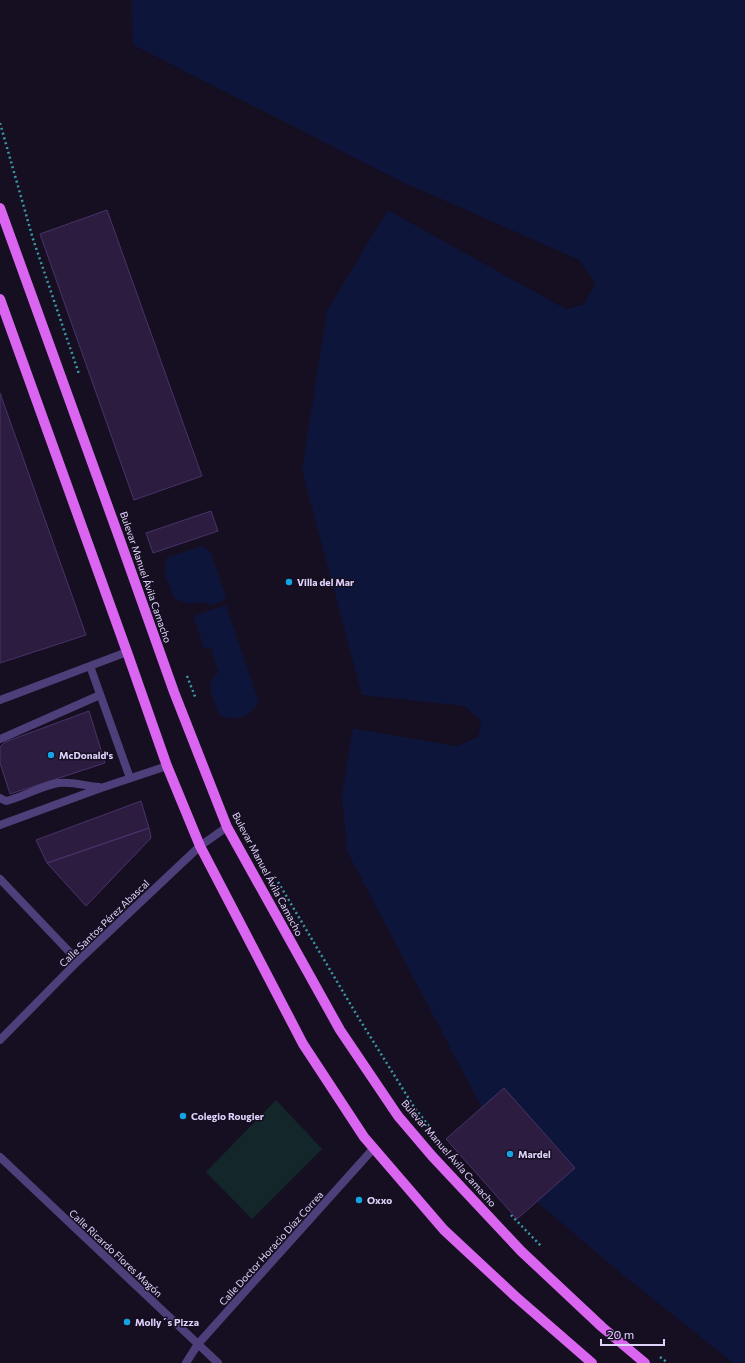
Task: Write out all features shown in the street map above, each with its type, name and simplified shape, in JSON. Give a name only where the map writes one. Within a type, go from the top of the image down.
[{"type":"main road","name":"Bulevar Manuel Ávila Camacho","points":[[0,208],[174,692],[227,827],[340,1030],[398,1116],[432,1156],[520,1251],[585,1312],[644,1363]]},
{"type":"main road","points":[[0,298],[167,766],[200,846],[303,1044],[373,1149],[444,1230],[516,1297],[592,1363]]},
{"type":"street","points":[[0,700],[127,652]]},
{"type":"street","points":[[90,666],[130,778]]},
{"type":"street","points":[[0,739],[100,695]]},
{"type":"street","points":[[0,825],[101,788],[167,766]]},
{"type":"street","points":[[0,798],[6,801],[12,800],[57,783],[71,782],[101,788]]},
{"type":"street","name":"Calle Santos Pérez Abascal","points":[[0,1040],[78,961],[200,846],[227,827]]},
{"type":"street","points":[[0,879],[78,961]]},
{"type":"street","name":"Calle Doctor Horacio Díaz Correa","points":[[186,1363],[198,1344],[373,1149]]},
{"type":"street","name":"Calle Ricardo Flores Magón","points":[[0,1157],[218,1363]]},
{"type":"path","points":[[0,122],[33,239],[80,378]]},
{"type":"path","points":[[0,138],[4,137]]},
{"type":"path","points":[[186,673],[197,702]]},
{"type":"path","points":[[274,876],[371,1039],[414,1107],[432,1129]]},
{"type":"path","points":[[510,1213],[543,1247]]},
{"type":"path","points":[[657,1354],[668,1363]]},
{"type":"green space","points":[[276,1100],[322,1149],[252,1219],[206,1172]]},
{"type":"shaded area","points":[[132,0],[745,0],[745,1363],[733,1363],[618,1271],[537,1202],[575,1168],[504,1088],[482,1108],[347,851],[342,796],[353,728],[456,746],[478,737],[481,721],[464,706],[362,695],[302,470],[327,311],[388,210],[566,309],[584,304],[595,283],[579,260],[402,182],[133,45]]},
{"type":"shaded area","points":[[203,546],[210,551],[226,597],[221,602],[213,605],[202,602],[190,604],[175,599],[165,575],[166,558]]},
{"type":"shaded area","points":[[226,605],[259,703],[250,712],[237,718],[219,715],[211,692],[211,681],[218,672],[211,647],[204,649],[194,616]]},
{"type":"pier","points":[[131,44],[402,182],[579,260],[595,283],[584,304],[566,309],[386,209],[389,208],[566,307],[583,303],[592,284],[578,262],[402,184],[132,47]]},
{"type":"pier","points":[[359,695],[464,706],[481,721],[478,737],[456,746],[351,728],[353,726],[455,744],[476,736],[479,722],[464,708],[361,697]]},
{"type":"pier","points":[[537,1202],[618,1271],[733,1363],[730,1363],[617,1273],[535,1203]]},
{"type":"building","points":[[107,210],[202,476],[134,500],[40,234]]},
{"type":"building","points":[[0,393],[86,635],[0,663]]},
{"type":"building","points":[[211,511],[218,531],[153,553],[146,533]]},
{"type":"building","name":"McDonald's","points":[[89,711],[105,763],[10,794],[0,763],[0,747],[5,742]]},
{"type":"building","points":[[141,801],[149,828],[47,863],[36,840]]},
{"type":"building","points":[[149,828],[151,838],[86,906],[47,863]]},
{"type":"building","name":"Mardel","points":[[504,1088],[575,1168],[517,1219],[446,1139]]},
{"type":"place","name":"Villa del Mar","points":[[289,582]]},
{"type":"place","name":"McDonald's","points":[[51,755]]},
{"type":"place","name":"Colegio Rougier","points":[[183,1116]]},
{"type":"place","name":"Mardel","points":[[510,1154]]},
{"type":"place","name":"Oxxo","points":[[359,1200]]},
{"type":"place","name":"Molly´s Pizza","points":[[127,1322]]}]
